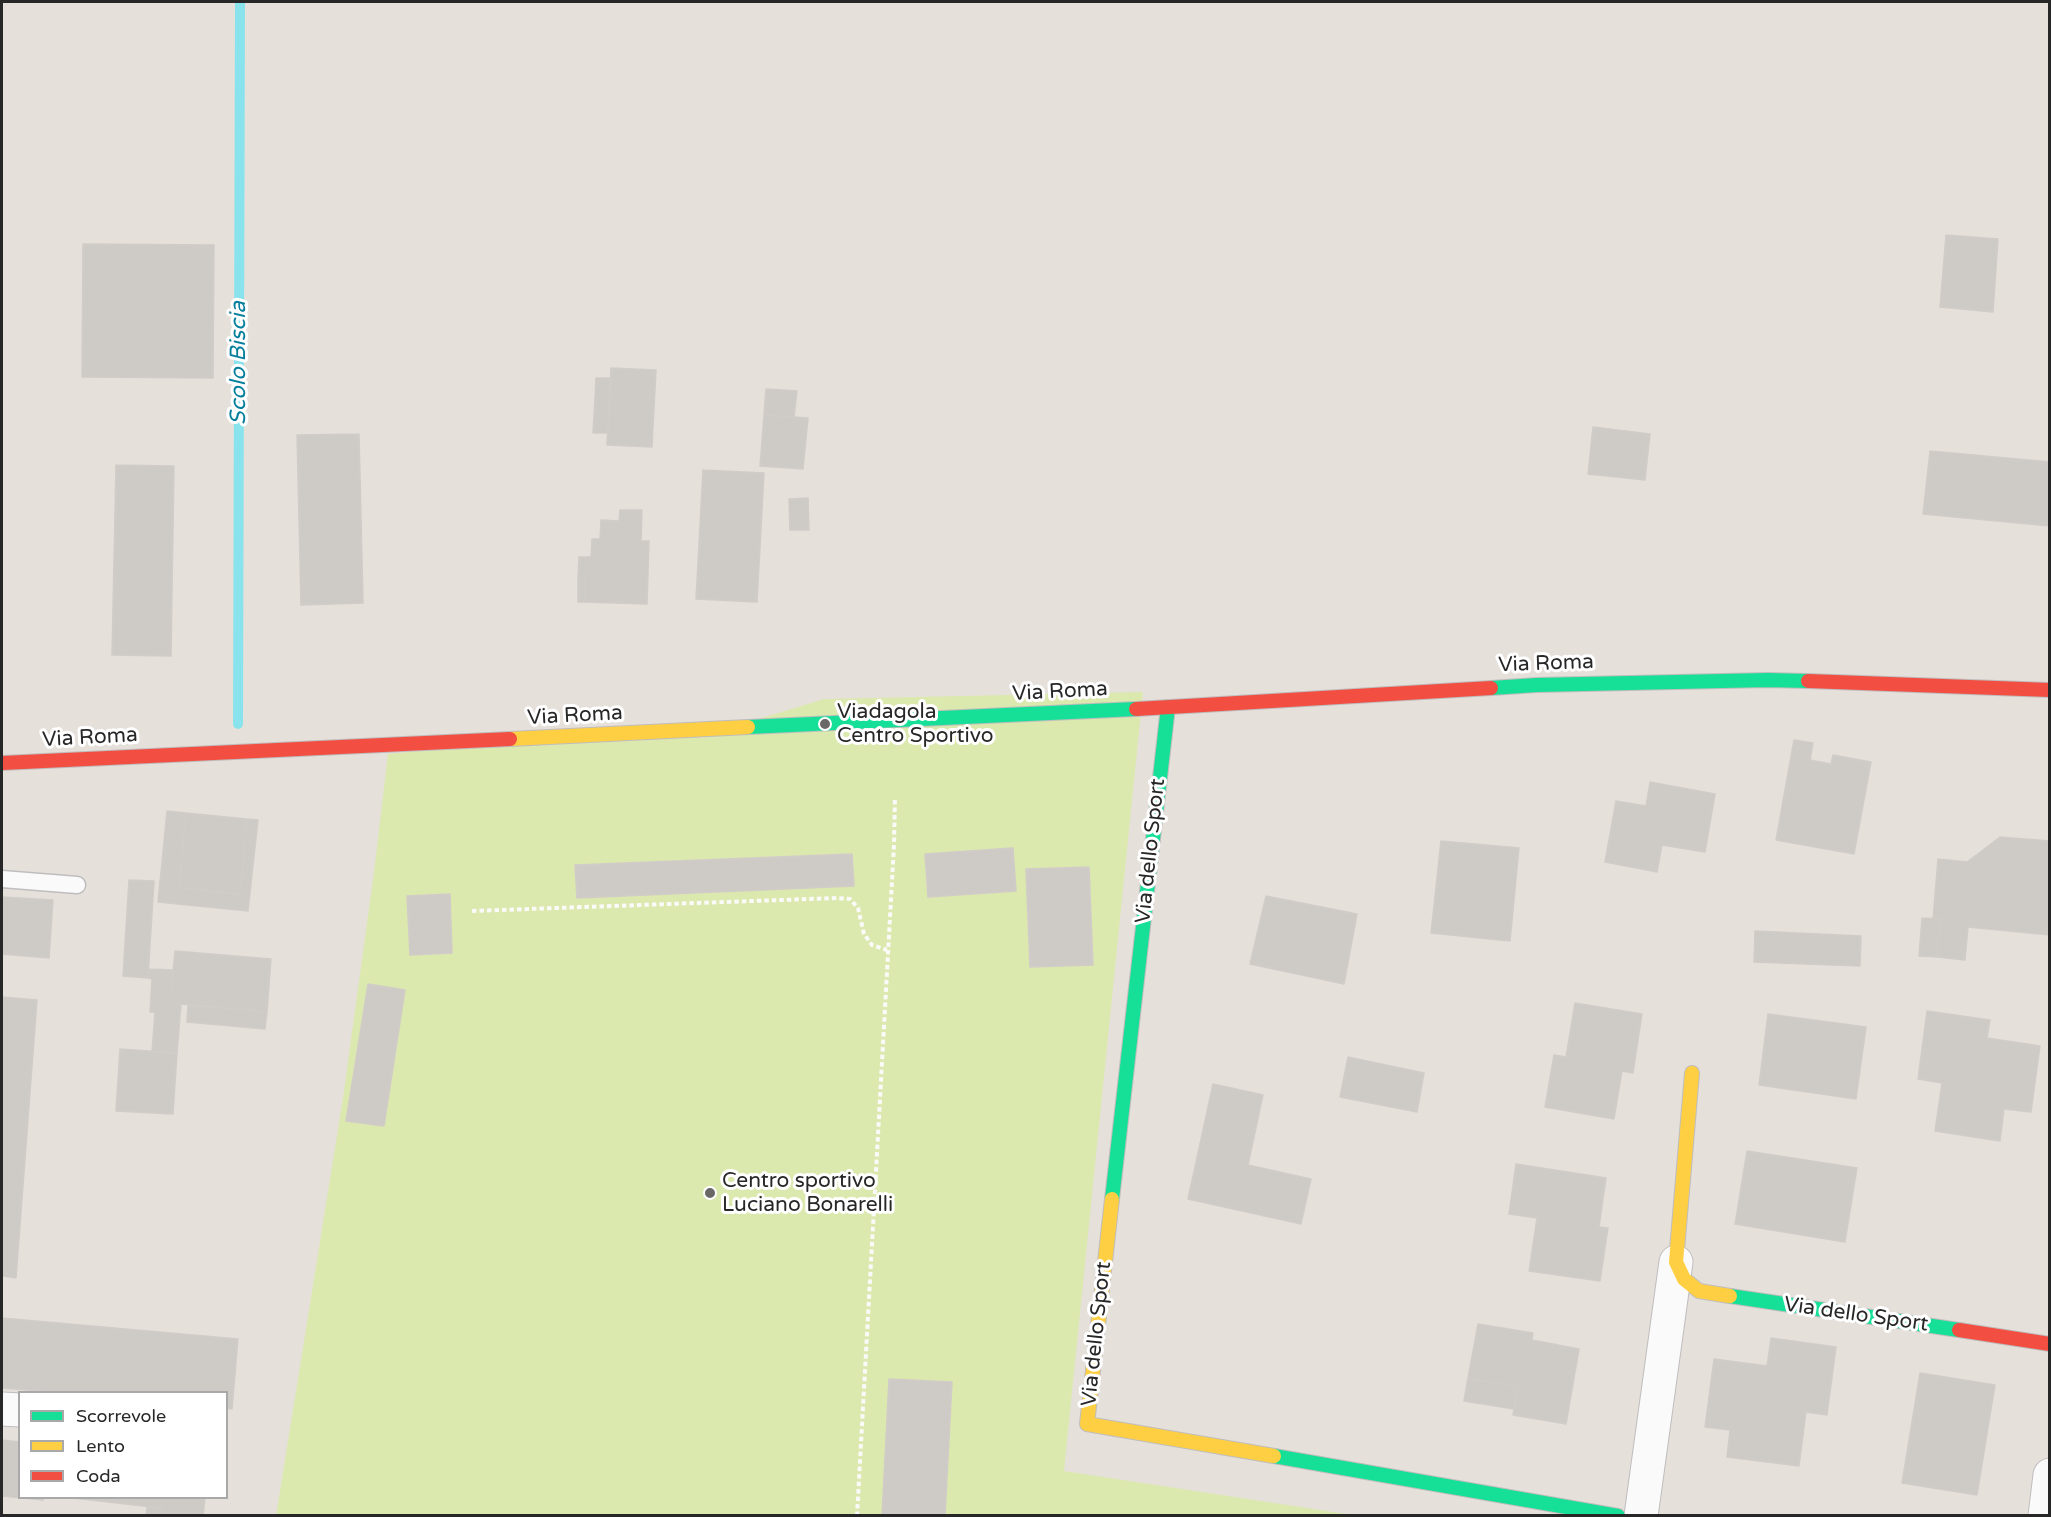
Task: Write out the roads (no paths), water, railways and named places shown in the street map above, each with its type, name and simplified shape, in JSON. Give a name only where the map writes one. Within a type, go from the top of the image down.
[{"type":"main road","name":"Via Roma","points":[[2,763],[1168,707],[1537,685],[1768,680],[2049,690]]},
{"type":"main road","name":"Via dello Sport","points":[[1168,707],[1087,1424],[1618,1515]]},
{"type":"main road","points":[[1676,1262],[1692,1073]]},
{"type":"main road","name":"Via dello Sport","points":[[1676,1262],[1684,1279],[1699,1291],[2049,1344]]},
{"type":"street","points":[[1641,1515],[1676,1262]]},
{"type":"street","points":[[2,1409],[18,1410]]},
{"type":"street","points":[[2045,1515],[2049,1475]]},
{"type":"lane","points":[[2,879],[77,885]]},
{"type":"waterway","name":"Scolo Biscia","points":[[238,724],[240,2]]},
{"type":"place","name":"Viadagola Centro Sportivo","points":[[825,724]]},
{"type":"place","name":"Centro sportivo Luciano Bonarelli","points":[[710,1193]]}]
